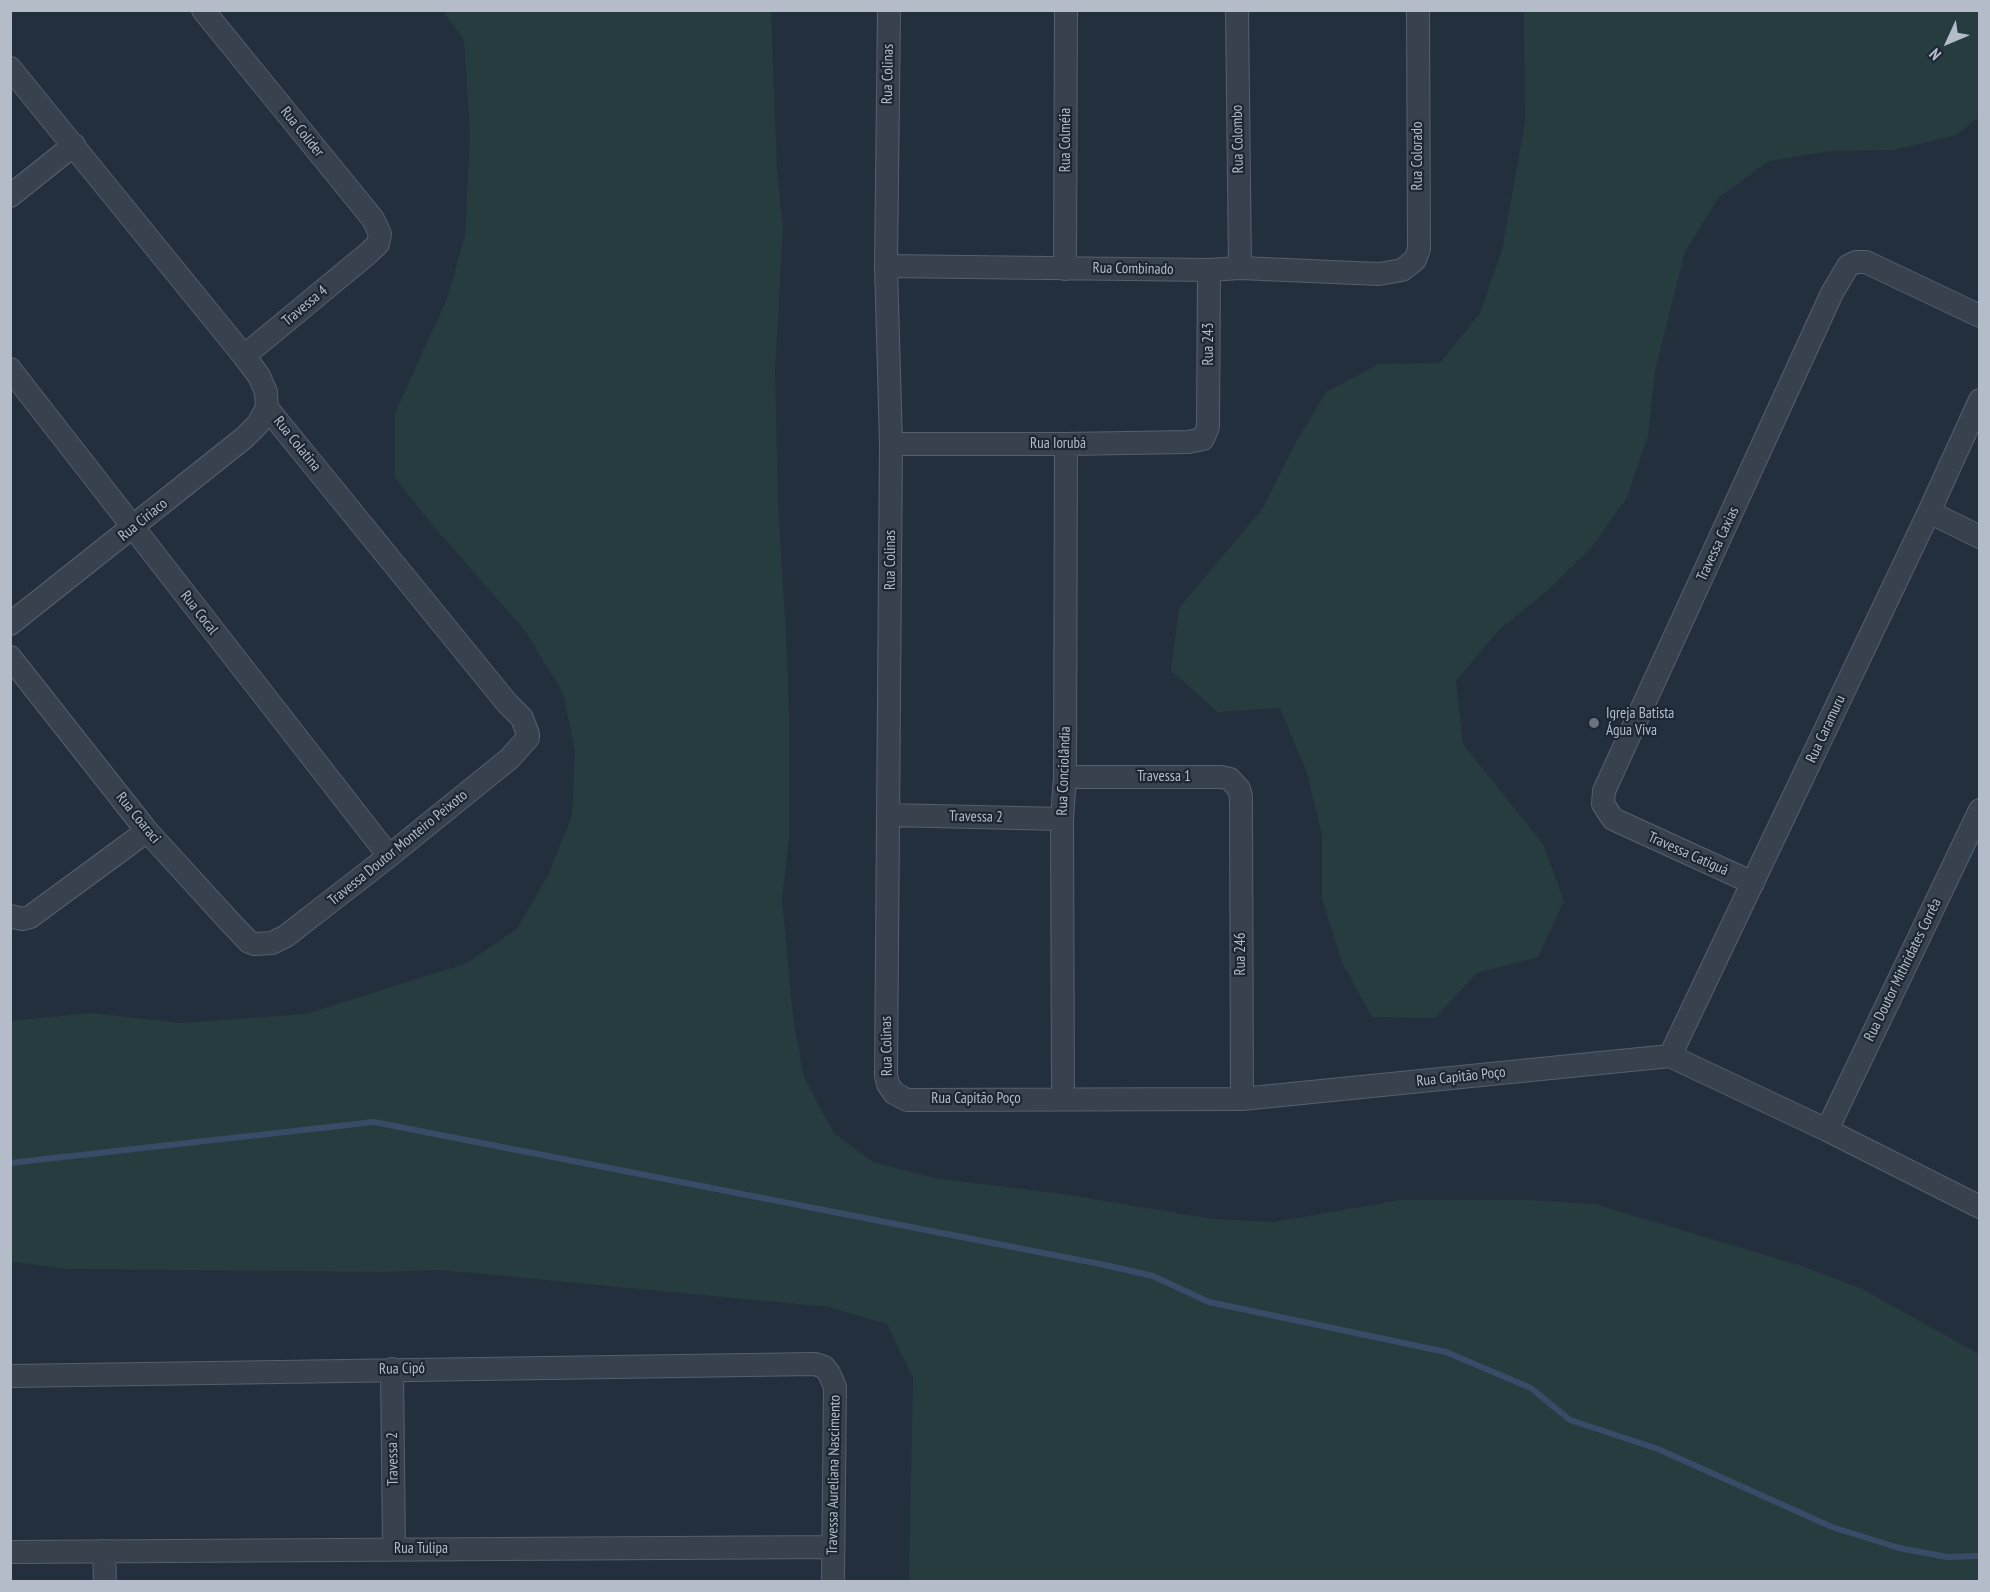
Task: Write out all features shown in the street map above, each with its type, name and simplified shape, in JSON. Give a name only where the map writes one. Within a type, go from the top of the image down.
[{"type":"street","name":"Rua Colider","points":[[203,10],[373,219],[380,239],[365,256]]},
{"type":"street","name":"Rua Colinas","points":[[889,10],[886,266],[891,444],[886,1075],[890,1089],[907,1100]]},
{"type":"street","name":"Rua Colméia","points":[[1065,268],[1066,10]]},
{"type":"street","name":"Rua Colombo","points":[[1237,10],[1240,268]]},
{"type":"street","name":"Rua Colorado","points":[[1379,274],[1394,273],[1408,267],[1415,260],[1419,249],[1418,10]]},
{"type":"street","name":"Rua Colatina","points":[[10,68],[244,356],[259,376],[266,392],[267,408],[507,703],[522,718],[528,738],[508,759]]},
{"type":"street","points":[[10,196],[74,144]]},
{"type":"street","name":"Travessa 4","points":[[244,356],[365,256]]},
{"type":"street","name":"Travessa Caxias","points":[[1623,825],[1613,819],[1605,809],[1604,791],[1836,285],[1848,266],[1856,262],[1866,262],[1980,316]]},
{"type":"street","name":"Rua Combinado","points":[[886,266],[1209,270],[1240,268],[1379,274]]},
{"type":"street","name":"Rua 243","points":[[1208,418],[1209,270]]},
{"type":"street","name":"Rua Cocal","points":[[10,369],[389,856]]},
{"type":"street","name":"Rua Caramuru","points":[[1670,1056],[1980,400]]},
{"type":"street","name":"Rua Ciriaco","points":[[10,624],[244,438],[258,424],[267,408]]},
{"type":"street","name":"Rua Iorubá","points":[[891,444],[1196,441],[1203,439],[1207,434],[1208,418]]},
{"type":"street","name":"Rua Conciolândia","points":[[1063,1099],[1062,819],[1065,777],[1066,444]]},
{"type":"street","points":[[1929,512],[1980,537]]},
{"type":"street","name":"Rua Coaraci","points":[[10,657],[147,831],[249,942],[263,944],[286,936]]},
{"type":"street","name":"Travessa Doutor Monteiro Peixoto","points":[[286,936],[508,759]]},
{"type":"street","name":"Travessa 1","points":[[1065,777],[1221,777],[1230,779],[1239,789],[1240,809]]},
{"type":"street","name":"Rua 246","points":[[1240,809],[1242,1099]]},
{"type":"street","name":"Rua Doutor Mithridates Corrêa","points":[[1827,1130],[1980,810]]},
{"type":"street","name":"Travessa 2","points":[[889,815],[1062,819]]},
{"type":"street","name":"Travessa Catiguá","points":[[1623,825],[1753,883]]},
{"type":"street","points":[[10,916],[22,919],[30,917],[147,831]]},
{"type":"street","points":[[1670,1056],[1980,1206]]},
{"type":"street","name":"Rua Capitão Poço","points":[[907,1100],[1242,1099],[1670,1056]]},
{"type":"street","name":"Rua Cipó","points":[[10,1376],[793,1363]]},
{"type":"street","name":"Travessa Aureliana Nascimento","points":[[793,1363],[815,1364],[824,1367],[835,1388],[833,1581]]},
{"type":"street","name":"Travessa 2","points":[[392,1369],[394,1549]]},
{"type":"street","name":"Rua Tulipa","points":[[10,1552],[832,1547]]},
{"type":"street","points":[[104,1551],[105,1581]]},
{"type":"green space","points":[[443,11],[771,11],[777,169],[783,230],[775,370],[778,504],[789,717],[789,838],[782,898],[793,1017],[804,1078],[834,1133],[873,1162],[934,1178],[1064,1194],[1212,1219],[1274,1222],[1400,1200],[1529,1200],[1595,1204],[1802,1266],[1862,1289],[1979,1354],[1979,1581],[909,1581],[913,1378],[887,1324],[828,1307],[442,1270],[380,1272],[65,1269],[11,1261],[11,1021],[91,1013],[181,1023],[306,1014],[467,963],[517,929],[548,875],[572,816],[575,752],[563,693],[526,632],[436,529],[395,478],[395,413],[447,299],[465,236],[470,133],[464,40]]},
{"type":"green space","points":[[1524,11],[1979,11],[1979,117],[1956,135],[1894,150],[1831,151],[1769,161],[1718,198],[1685,252],[1655,371],[1648,436],[1627,497],[1592,547],[1548,590],[1498,631],[1456,681],[1463,744],[1543,844],[1564,901],[1538,957],[1477,973],[1435,1018],[1372,1017],[1342,962],[1322,899],[1322,835],[1307,773],[1280,708],[1218,712],[1171,671],[1179,608],[1263,508],[1293,448],[1326,392],[1379,364],[1440,363],[1480,313],[1502,250],[1525,123]]},
{"type":"waterway","points":[[10,1163],[374,1122],[1105,1265],[1153,1276],[1209,1302],[1446,1352],[1531,1388],[1570,1420],[1658,1449],[1832,1527],[1899,1548],[1947,1557],[1980,1556]]},
{"type":"place","name":"Igreja Batista Água Viva","points":[[1594,723]]}]
